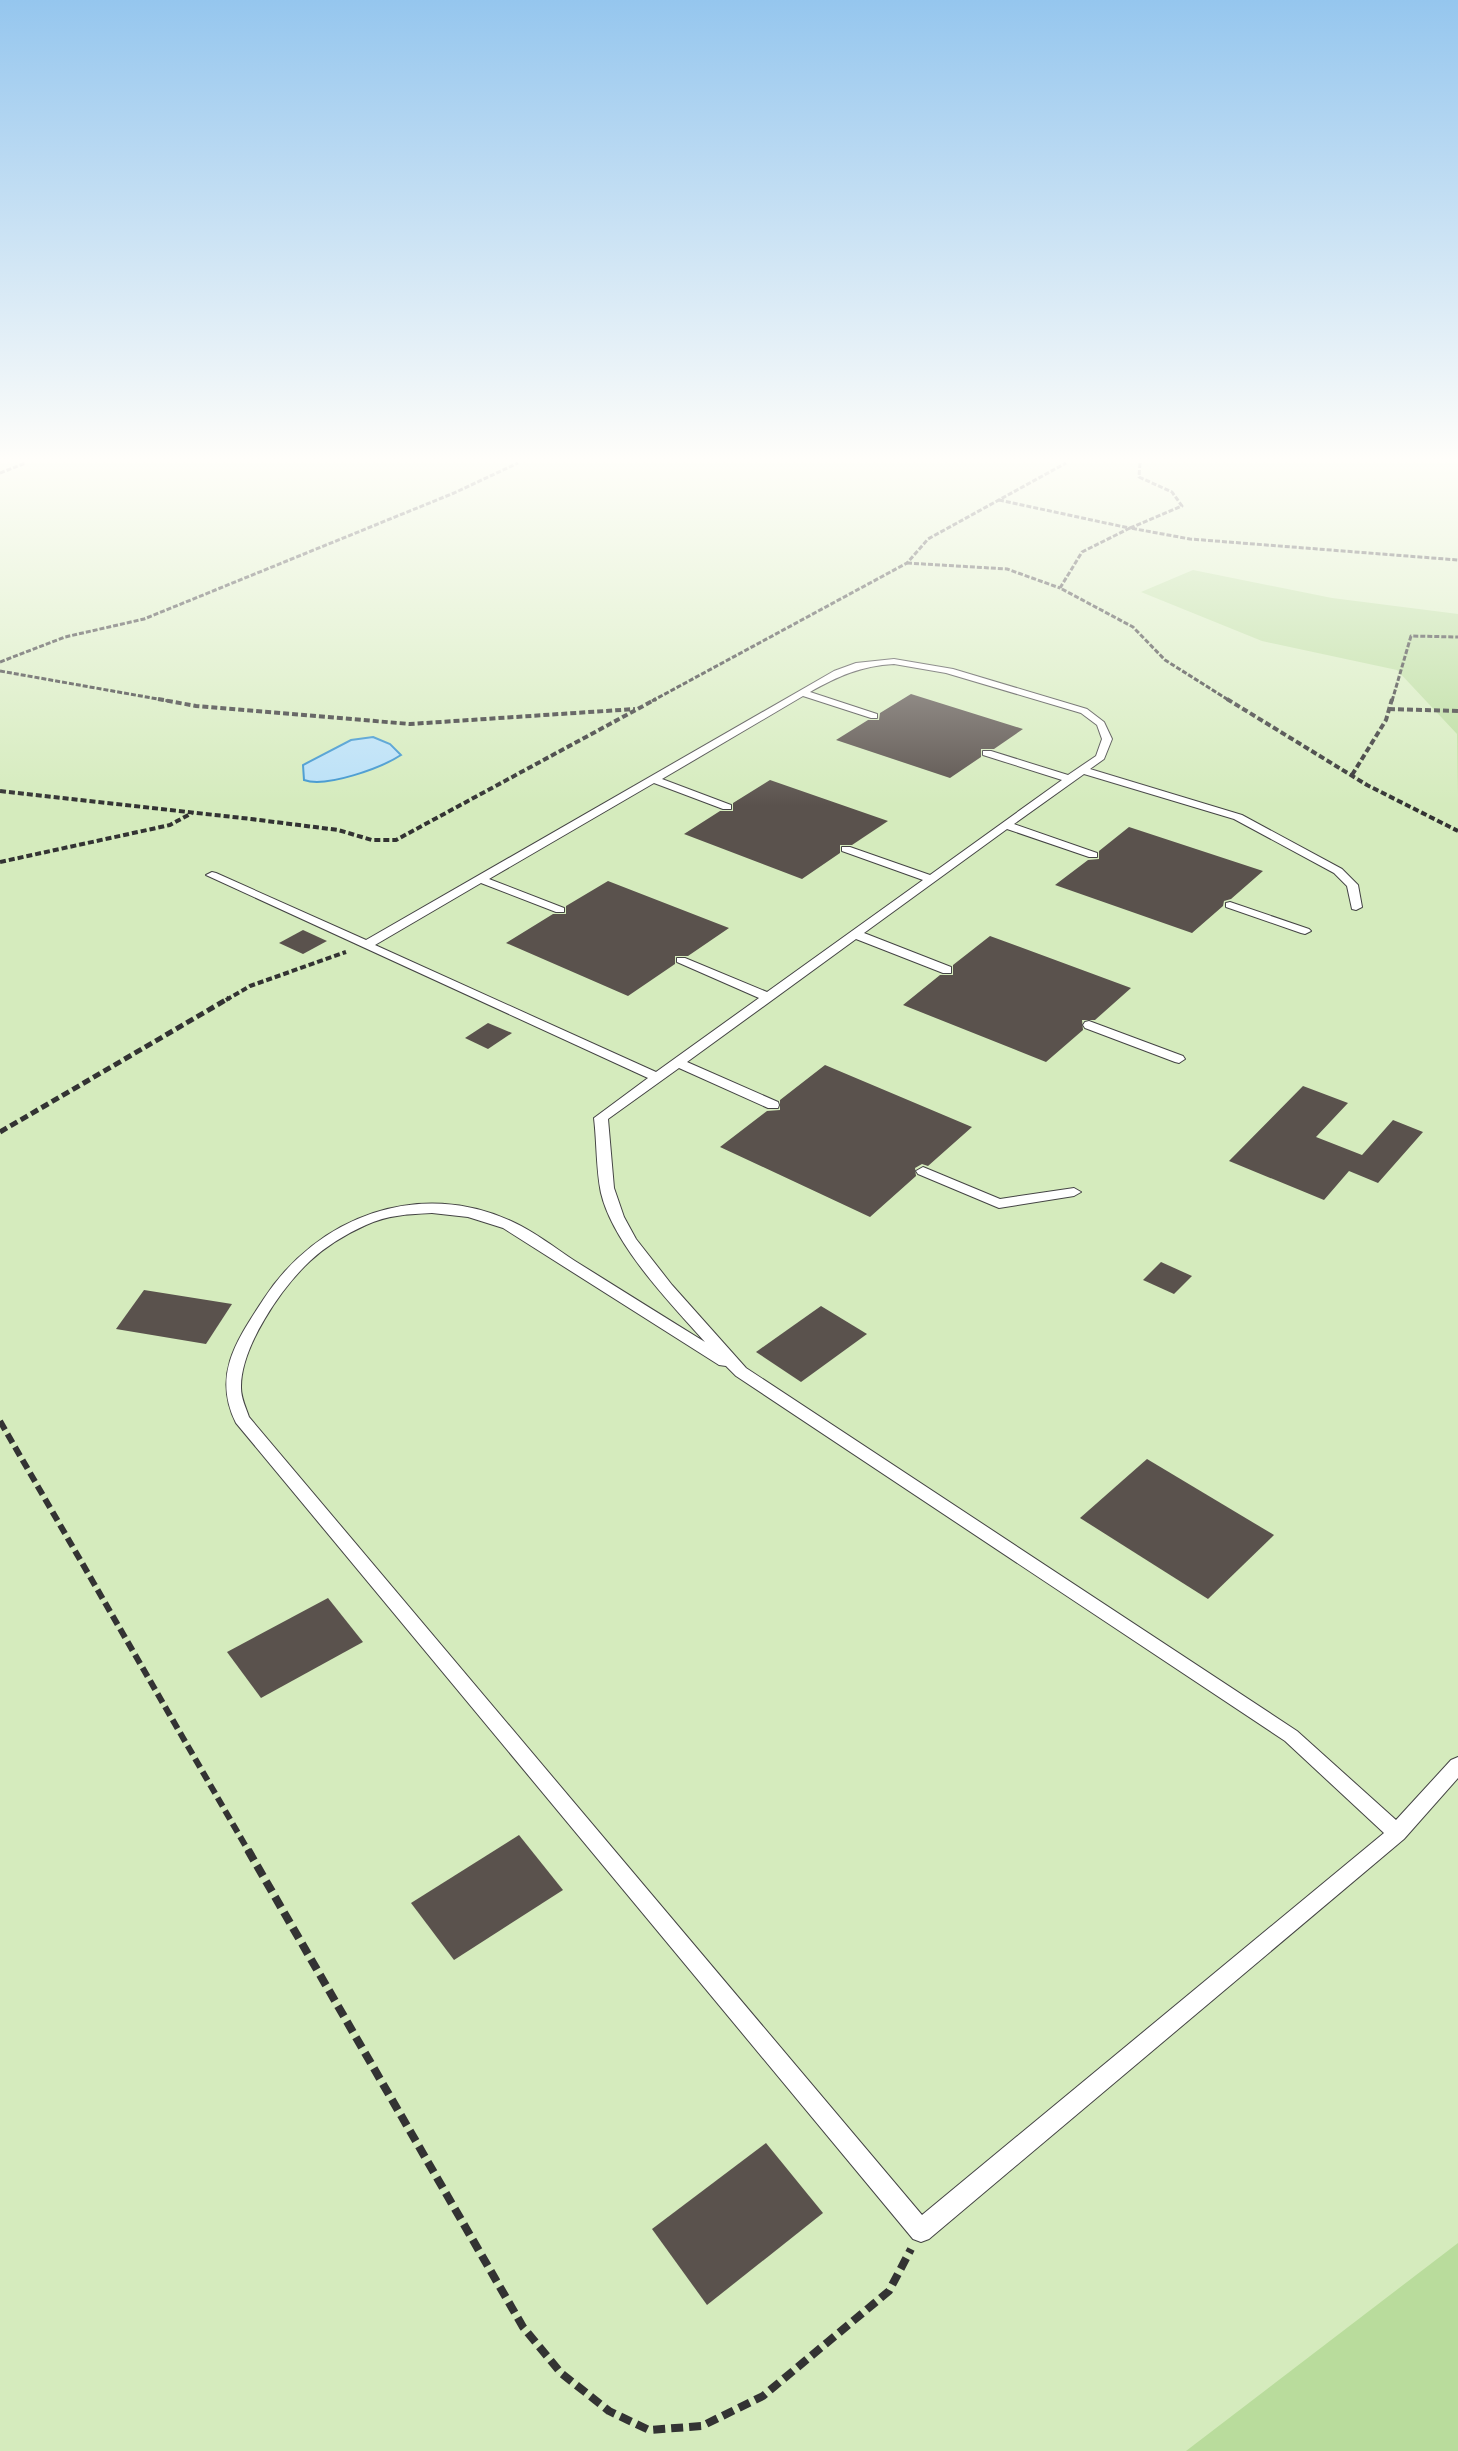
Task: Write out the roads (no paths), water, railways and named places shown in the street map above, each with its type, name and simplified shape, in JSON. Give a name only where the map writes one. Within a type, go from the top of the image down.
[{"type":"lane","points":[[368,944],[859,663],[887,660],[922,662],[1084,711],[1101,724],[1107,739],[1100,757],[601,1118],[609,1198],[630,1239],[689,1315],[741,1372]]},
{"type":"lane","points":[[802,693],[874,716]]},
{"type":"lane","points":[[987,753],[1069,779]]},
{"type":"lane","points":[[1082,770],[1238,817],[1338,871],[1352,885],[1356,907]]},
{"type":"lane","points":[[653,779],[727,807]]},
{"type":"lane","points":[[1005,825],[1093,855]]},
{"type":"lane","points":[[846,849],[930,879]]},
{"type":"lane","points":[[212,875],[657,1077]]},
{"type":"lane","points":[[480,879],[560,910]]},
{"type":"lane","points":[[1230,905],[1305,931]]},
{"type":"lane","points":[[855,934],[947,970]]},
{"type":"lane","points":[[681,960],[767,997]]},
{"type":"lane","points":[[1089,1025],[1179,1059]]},
{"type":"lane","points":[[677,1062],[773,1105]]},
{"type":"lane","points":[[923,1171],[999,1204],[1074,1192]]},
{"type":"lane","points":[[1397,1833],[1291,1736],[741,1372],[508,1225],[475,1212],[439,1207],[362,1220],[326,1239],[295,1264],[271,1295],[244,1345],[233,1390],[242,1419],[921,2231],[1397,1833],[1458,1765]]},
{"type":"water","points":[[373,737],[390,744],[401,755],[380,766],[339,779],[304,780],[303,765],[351,740]]}]
